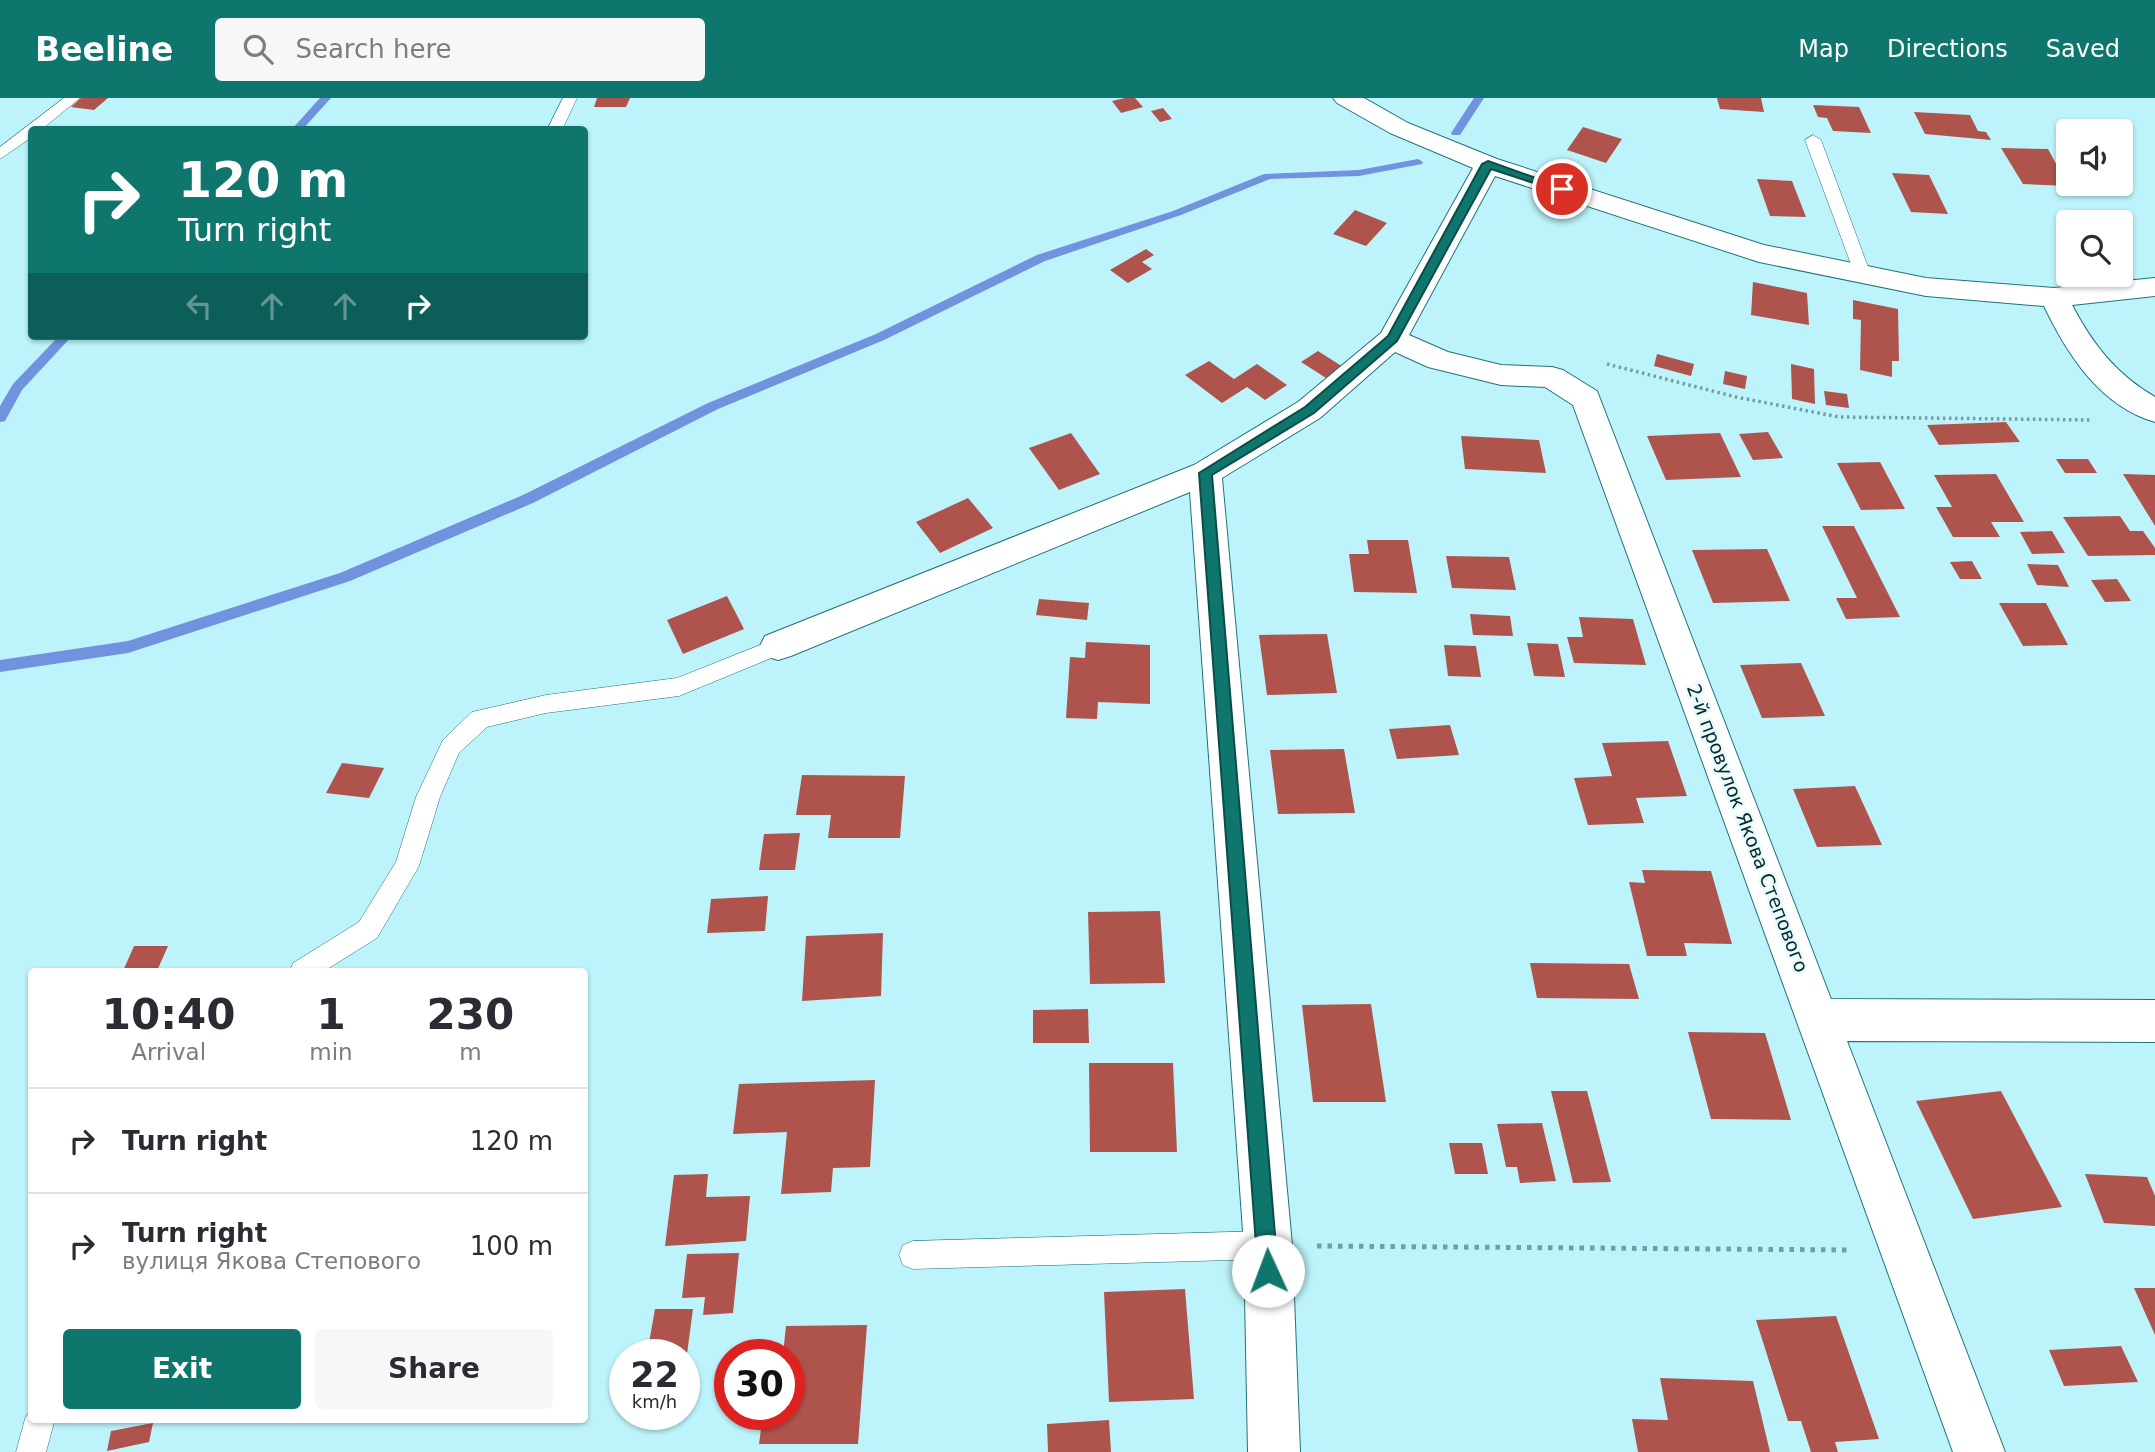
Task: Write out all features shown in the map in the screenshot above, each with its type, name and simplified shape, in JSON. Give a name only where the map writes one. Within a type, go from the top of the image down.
[{"type":"street","points":[[1346,98],[1399,128],[1488,164],[1759,253],[1926,287],[2054,297],[2155,287]]},
{"type":"street","points":[[778,646],[1205,473],[1310,410],[1392,338],[1488,164]]},
{"type":"street","points":[[2054,297],[2087,360],[2122,392],[2155,411]]},
{"type":"street","points":[[1392,338],[1439,360],[1501,375],[1552,377]]},
{"type":"street","name":"2-й провулок Якова Степового","points":[[1552,377],[1586,399],[1979,1452]]},
{"type":"street","points":[[1205,473],[1268,1245],[1274,1452]]},
{"type":"street","points":[[1820,1020],[2155,1021]]},
{"type":"lane","points":[[36,126],[73,98]]},
{"type":"lane","points":[[556,126],[570,98]]},
{"type":"lane","points":[[0,154],[28,133]]},
{"type":"lane","points":[[1813,140],[1863,275]]},
{"type":"lane","points":[[307,968],[368,930],[407,866],[428,797],[451,747],[480,719],[545,704],[679,687],[778,646]]},
{"type":"lane","points":[[913,1255],[1268,1245]]},
{"type":"lane","points":[[31,1452],[39,1423]]},
{"type":"path","points":[[1552,377],[1589,365],[1611,364],[1736,397],[1839,417],[2101,420]]},
{"type":"path","points":[[1268,1245],[1905,1251]]},
{"type":"building","points":[[81,98],[108,98],[94,110],[71,107]]},
{"type":"building","points":[[597,98],[630,98],[626,107],[594,107]]},
{"type":"building","points":[[1135,98],[1143,107],[1121,113],[1112,101]]},
{"type":"building","points":[[1717,98],[1761,98],[1764,112],[1720,109]]},
{"type":"building","points":[[1813,105],[1859,107],[1871,133],[1833,131],[1827,118],[1818,117]]},
{"type":"building","points":[[1163,108],[1172,119],[1160,122],[1151,111]]},
{"type":"building","points":[[1914,112],[1970,115],[1978,131],[1986,132],[1991,140],[1925,134]]},
{"type":"building","points":[[1583,127],[1622,139],[1606,163],[1567,150]]},
{"type":"building","points":[[2001,148],[2048,149],[2056,164],[2056,185],[2023,184]]},
{"type":"building","points":[[1892,173],[1929,175],[1948,214],[1911,212]]},
{"type":"building","points":[[1757,179],[1792,181],[1806,217],[1770,216]]},
{"type":"building","points":[[1355,210],[1387,223],[1366,246],[1333,234]]},
{"type":"building","points":[[1146,249],[1154,255],[1142,262],[1152,269],[1128,283],[1110,270]]},
{"type":"building","points":[[1753,282],[1807,293],[1809,325],[1751,315]]},
{"type":"building","points":[[1853,300],[1898,309],[1899,361],[1892,361],[1892,377],[1860,370],[1861,320],[1853,319]]},
{"type":"building","points":[[1318,351],[1343,367],[1326,378],[1301,362]]},
{"type":"building","points":[[1657,354],[1694,364],[1691,376],[1654,366]]},
{"type":"building","points":[[1209,361],[1234,379],[1257,364],[1287,385],[1265,400],[1247,387],[1222,403],[1185,375]]},
{"type":"building","points":[[1791,364],[1814,369],[1815,404],[1792,399]]},
{"type":"building","points":[[1725,371],[1747,376],[1745,389],[1723,384]]},
{"type":"building","points":[[1824,391],[1847,394],[1849,408],[1826,405]]},
{"type":"building","points":[[2006,422],[2020,442],[1939,445],[1927,425]]},
{"type":"building","points":[[1768,432],[1783,458],[1753,460],[1739,434]]},
{"type":"building","points":[[1071,433],[1100,474],[1059,490],[1029,448]]},
{"type":"building","points":[[1720,433],[1741,477],[1666,480],[1647,436]]},
{"type":"building","points":[[1461,436],[1539,440],[1546,473],[1465,469]]},
{"type":"building","points":[[2056,459],[2088,459],[2097,473],[2065,473]]},
{"type":"building","points":[[1880,462],[1905,509],[1861,510],[1837,463]]},
{"type":"building","points":[[1996,474],[2024,522],[1991,522],[2000,537],[1953,537],[1936,507],[1952,507],[1934,475]]},
{"type":"building","points":[[2123,474],[2155,475],[2155,526]]},
{"type":"building","points":[[968,498],[993,528],[940,553],[916,522]]},
{"type":"building","points":[[2120,516],[2130,531],[2143,531],[2155,548],[2155,555],[2088,556],[2063,517]]},
{"type":"building","points":[[1822,526],[1854,526],[1900,617],[1846,619],[1836,598],[1857,598]]},
{"type":"building","points":[[2052,531],[2065,553],[2032,554],[2020,532]]},
{"type":"building","points":[[1367,540],[1408,540],[1417,593],[1354,592],[1349,554],[1369,554]]},
{"type":"building","points":[[1767,549],[1790,601],[1713,603],[1692,550]]},
{"type":"building","points":[[1446,556],[1509,557],[1516,590],[1452,588]]},
{"type":"building","points":[[1972,561],[1982,579],[1960,579],[1950,562]]},
{"type":"building","points":[[2027,564],[2058,565],[2069,587],[2037,585]]},
{"type":"building","points":[[2117,579],[2131,601],[2105,602],[2091,580]]},
{"type":"building","points":[[727,596],[744,629],[683,654],[667,620]]},
{"type":"building","points":[[1039,599],[1089,603],[1087,620],[1036,615]]},
{"type":"building","points":[[1999,603],[2046,603],[2068,645],[2023,646]]},
{"type":"building","points":[[1470,614],[1510,616],[1513,636],[1473,635]]},
{"type":"building","points":[[1579,617],[1633,619],[1646,665],[1574,663],[1567,637],[1583,637]]},
{"type":"building","points":[[1327,634],[1337,693],[1267,695],[1259,635]]},
{"type":"building","points":[[1086,642],[1150,645],[1150,704],[1098,702],[1097,719],[1066,718],[1070,657],[1085,658]]},
{"type":"building","points":[[1527,643],[1558,644],[1565,677],[1534,676]]},
{"type":"building","points":[[1444,645],[1476,646],[1481,677],[1448,676]]},
{"type":"building","points":[[1801,663],[1825,716],[1762,718],[1740,665]]},
{"type":"building","points":[[1450,725],[1459,755],[1397,759],[1389,729]]},
{"type":"building","points":[[1668,741],[1687,796],[1636,798],[1644,823],[1588,825],[1574,778],[1612,776],[1602,743]]},
{"type":"building","points":[[1344,749],[1355,813],[1278,814],[1270,750]]},
{"type":"building","points":[[342,763],[384,768],[369,798],[326,793]]},
{"type":"building","points":[[802,775],[905,776],[900,838],[828,838],[831,815],[796,815]]},
{"type":"building","points":[[1855,786],[1882,845],[1817,847],[1793,789]]},
{"type":"building","points":[[800,833],[795,870],[759,870],[764,834]]},
{"type":"building","points":[[1642,870],[1711,871],[1732,944],[1684,943],[1687,956],[1647,956],[1629,882],[1645,883]]},
{"type":"building","points":[[768,896],[765,931],[707,933],[711,899]]},
{"type":"building","points":[[1160,911],[1165,983],[1090,984],[1088,912]]},
{"type":"building","points":[[883,933],[881,996],[802,1001],[806,936]]},
{"type":"building","points":[[134,946],[168,946],[158,968],[124,968]]},
{"type":"building","points":[[1530,963],[1629,964],[1639,999],[1537,998]]},
{"type":"building","points":[[1371,1004],[1386,1102],[1313,1102],[1302,1005]]},
{"type":"building","points":[[1088,1009],[1089,1043],[1033,1043],[1033,1010]]},
{"type":"building","points":[[1688,1032],[1765,1033],[1791,1120],[1711,1119]]},
{"type":"building","points":[[1089,1063],[1173,1063],[1177,1152],[1090,1152]]},
{"type":"building","points":[[875,1080],[870,1167],[833,1168],[831,1192],[781,1194],[787,1132],[733,1134],[739,1084]]},
{"type":"building","points":[[1551,1091],[1587,1091],[1611,1182],[1573,1183]]},
{"type":"building","points":[[2001,1091],[2062,1207],[1973,1219],[1916,1101]]},
{"type":"building","points":[[1542,1123],[1556,1181],[1520,1183],[1517,1167],[1506,1167],[1497,1124]]},
{"type":"building","points":[[1449,1143],[1482,1143],[1488,1174],[1455,1174]]},
{"type":"building","points":[[708,1174],[706,1197],[750,1196],[746,1241],[665,1246],[674,1175]]},
{"type":"building","points":[[2085,1174],[2147,1177],[2155,1196],[2155,1226],[2104,1223]]},
{"type":"building","points":[[739,1253],[733,1313],[703,1315],[705,1297],[682,1298],[687,1254]]},
{"type":"building","points":[[2134,1288],[2155,1288],[2155,1335]]},
{"type":"building","points":[[1185,1289],[1194,1399],[1109,1402],[1104,1292]]},
{"type":"building","points":[[655,1309],[693,1309],[689,1339],[650,1339]]},
{"type":"building","points":[[1836,1316],[1879,1439],[1835,1442],[1838,1452],[1811,1452],[1801,1421],[1788,1421],[1756,1320]]},
{"type":"building","points":[[867,1325],[858,1444],[759,1444],[761,1430],[805,1430],[805,1339],[785,1339],[786,1326]]},
{"type":"building","points":[[2121,1346],[2138,1382],[2064,1386],[2049,1350]]},
{"type":"building","points":[[1660,1378],[1753,1381],[1770,1452],[1638,1452],[1632,1419],[1668,1420]]},
{"type":"building","points":[[1109,1420],[1111,1452],[1048,1452],[1047,1424]]},
{"type":"building","points":[[153,1423],[149,1442],[107,1451],[111,1431]]},
{"type":"waterway","points":[[300,126],[326,98]]},
{"type":"waterway","points":[[1456,133],[1479,98]]},
{"type":"waterway","points":[[0,666],[128,647],[345,577],[528,499],[713,406],[880,337],[1041,258],[1177,213],[1268,176],[1359,173],[1418,162]]},
{"type":"waterway","points":[[0,418],[17,387],[62,340]]},
{"type":"route","points":[[1268,1271],[1205,473],[1310,410],[1392,338],[1488,164],[1562,189]]}]
